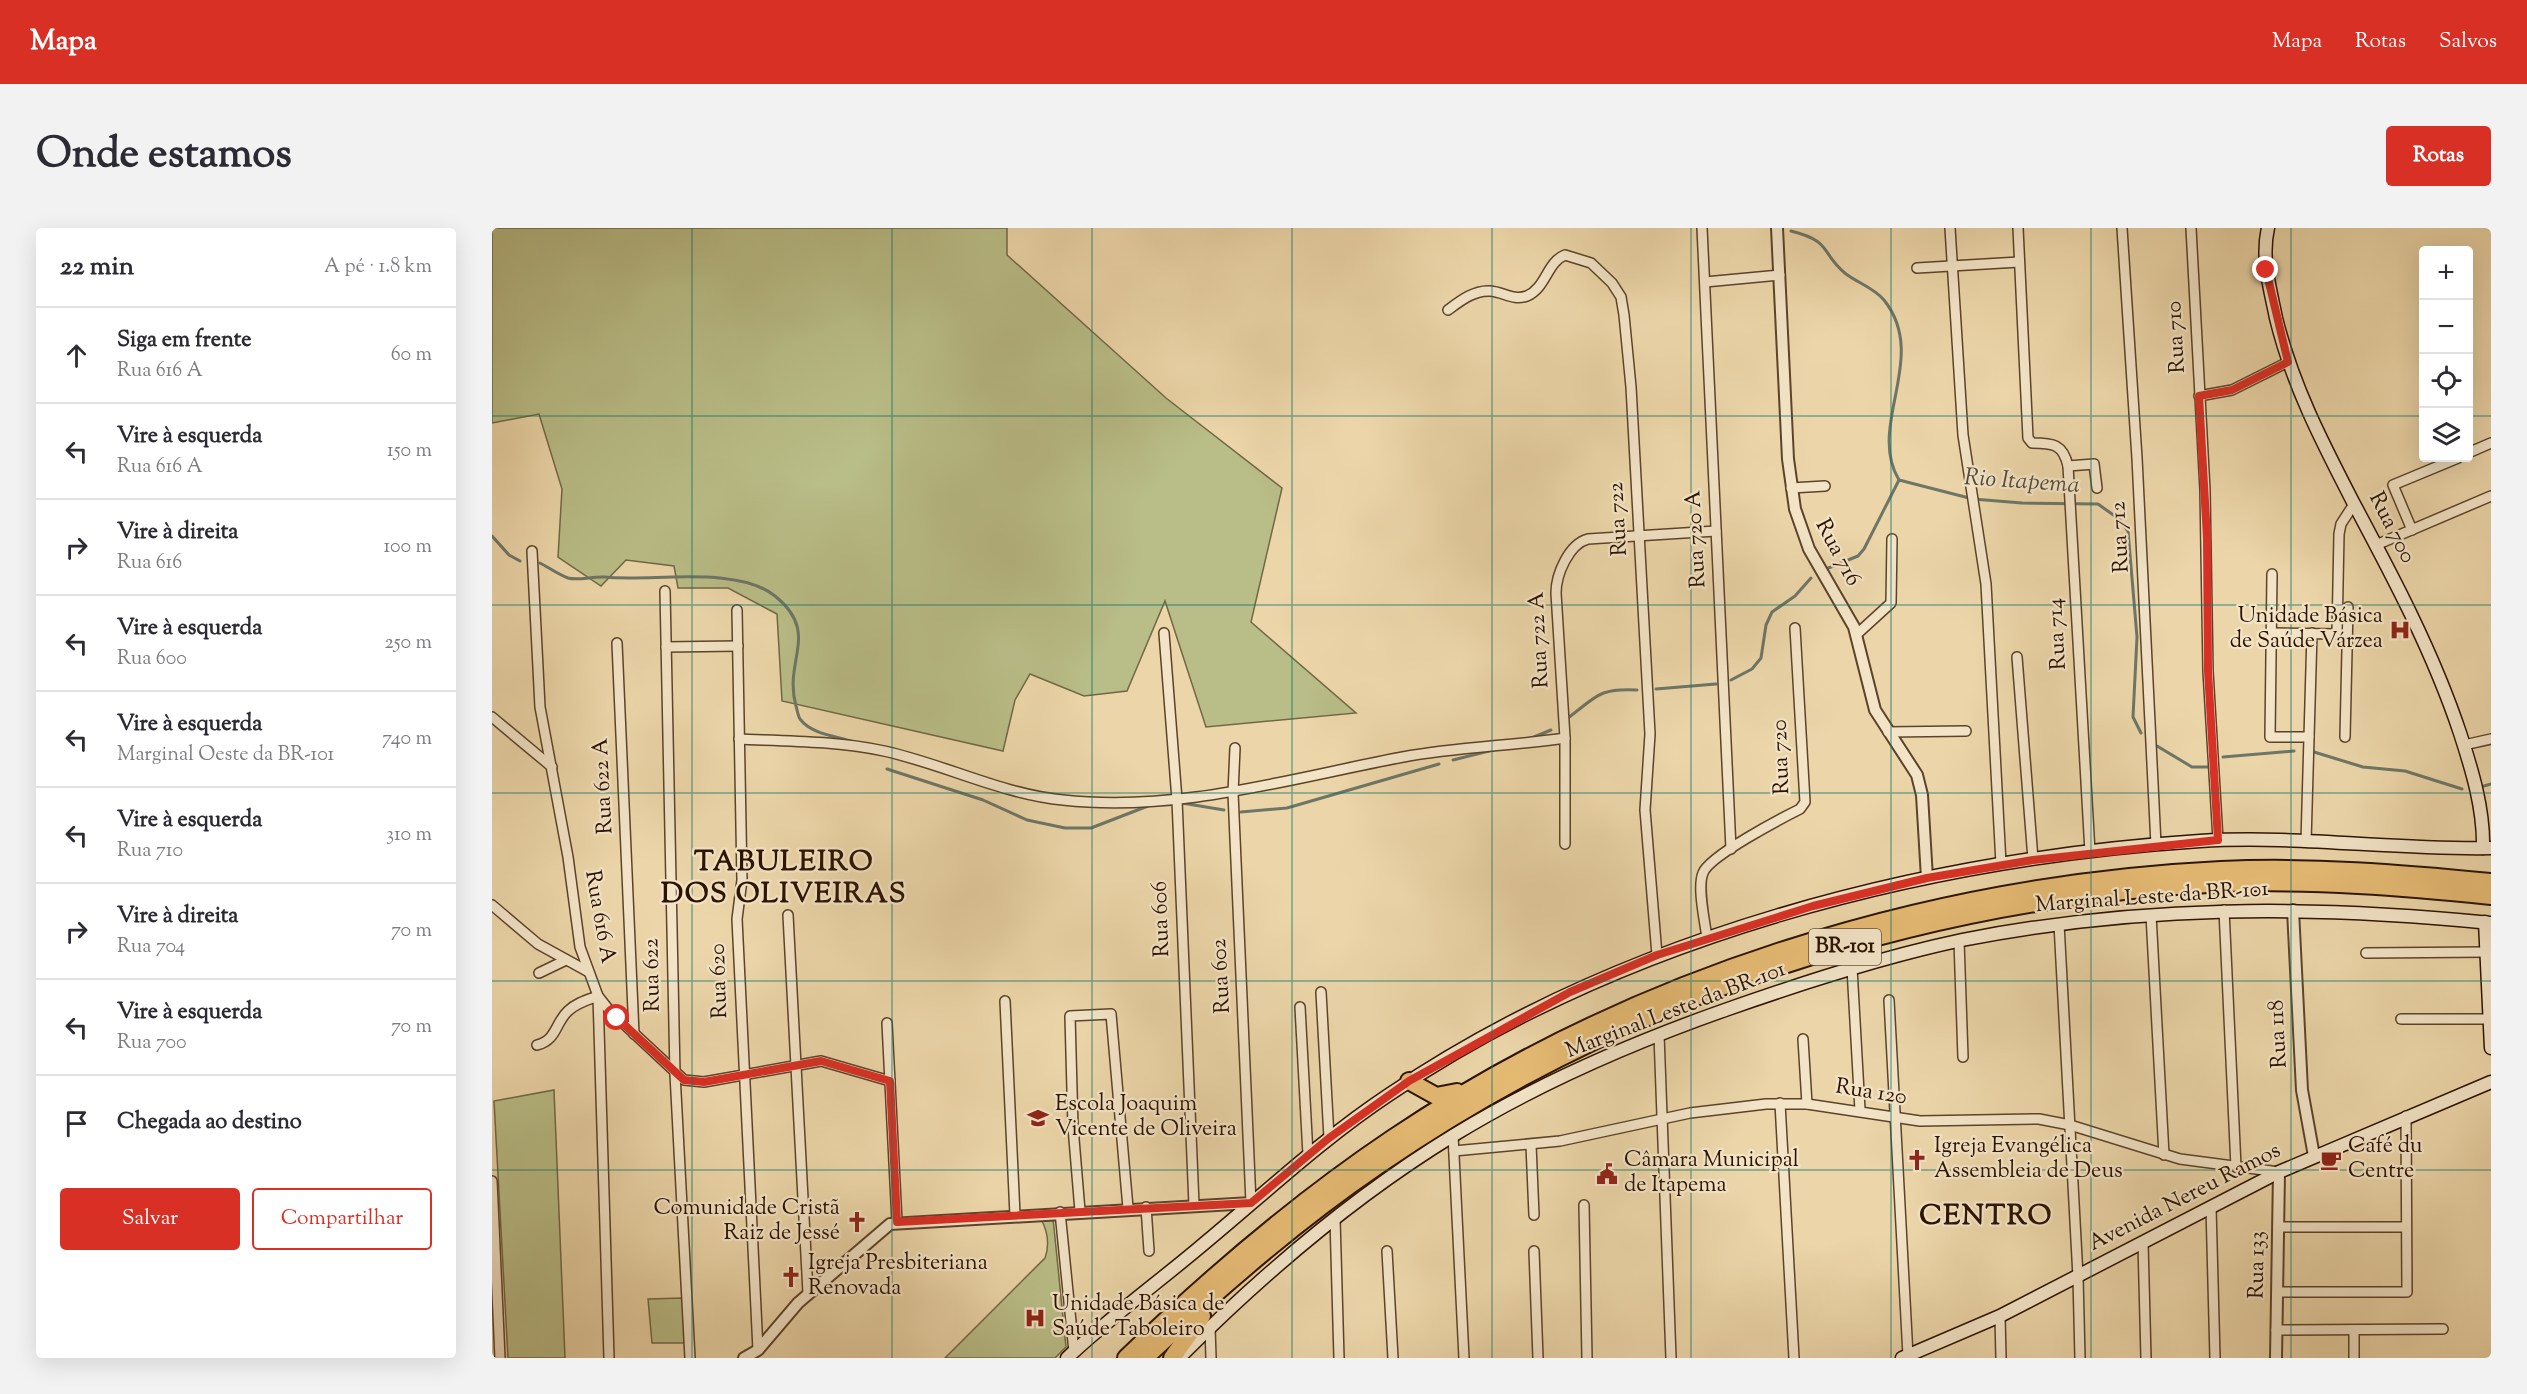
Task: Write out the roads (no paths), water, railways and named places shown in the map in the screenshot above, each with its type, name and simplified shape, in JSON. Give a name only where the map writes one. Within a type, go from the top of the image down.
[{"type":"highway","name":"BR-101","points":[[1126,1358],[1223,1266],[1298,1207],[1393,1138],[1475,1087],[1589,1028],[1688,985],[1797,947],[1966,903],[2087,882],[2221,870],[2329,870],[2491,882]]},
{"type":"highway","name":"BR-101","points":[[1145,1358],[1222,1287],[1270,1247],[1379,1164],[1453,1117],[1550,1062],[1629,1024],[1705,993],[1849,946],[2005,910],[2098,895],[2189,886],[2258,883],[2340,884],[2491,896]]},
{"type":"highway","points":[[1409,1081],[1436,1096],[1475,1087]]},
{"type":"highway","points":[[1172,1358],[1194,1325],[1236,1286],[1270,1247]]},
{"type":"main road","name":"Rua 700","points":[[2268,228],[2266,270],[2288,362],[2310,418],[2427,646],[2464,745],[2487,842]]},
{"type":"main road","points":[[1071,1355],[1308,1155],[1409,1081],[1570,992],[1657,955],[1832,901],[1927,878],[2001,864],[2090,852],[2218,840],[2306,842],[2446,850],[2487,842]]},
{"type":"main road","name":"Marginal Leste da BR-101","points":[[1178,1358],[1261,1279],[1385,1181],[1453,1135],[1553,1082],[1659,1035],[1852,968],[1959,941],[2059,924],[2151,915],[2224,910],[2293,910],[2370,912],[2488,922]]},
{"type":"main road","points":[[2488,922],[2486,952],[2491,1048]]},
{"type":"main road","name":"Avenida Nereu Ramos","points":[[1905,1357],[1921,1355],[2000,1316],[2279,1172],[2406,1116],[2491,1082]]},
{"type":"street","name":"Rua 720 A","points":[[1702,228],[1731,849]]},
{"type":"street","name":"Rua 716","points":[[1778,228],[1791,488],[1795,509],[1806,541],[1847,614],[1856,635],[1872,702],[1888,732],[1913,769],[1920,788],[1927,878]]},
{"type":"street","points":[[1950,228],[1963,435],[1986,584],[2001,864]]},
{"type":"street","points":[[2018,228],[2029,442],[2055,444],[2063,451],[2068,466],[2094,464],[2097,488]]},
{"type":"street","name":"Rua 712","points":[[2122,228],[2137,458],[2156,845]]},
{"type":"street","name":"Rua 710","points":[[2191,228],[2207,538],[2208,671],[2218,840]]},
{"type":"street","name":"Rua 722","points":[[1448,310],[1480,292],[1492,291],[1510,297],[1525,297],[1542,282],[1556,260],[1565,255],[1592,263],[1612,283],[1621,297],[1639,535],[1650,744],[1645,810],[1657,955]]},
{"type":"street","points":[[1917,268],[2019,262]]},
{"type":"street","points":[[1705,282],[1780,275]]},
{"type":"street","points":[[2199,396],[2232,390],[2288,362]]},
{"type":"street","points":[[2473,451],[2491,443]]},
{"type":"street","points":[[2412,530],[2393,485],[2448,462]]},
{"type":"street","name":"Rua 714","points":[[2068,466],[2090,852]]},
{"type":"street","points":[[1791,488],[1825,486]]},
{"type":"street","points":[[2376,545],[2491,496]]},
{"type":"street","points":[[2337,634],[2341,524],[2354,504]]},
{"type":"street","name":"Rua 722 A","points":[[1565,844],[1565,738],[1557,578],[1575,547],[1583,540],[1716,531]]},
{"type":"street","points":[[1856,635],[1892,603],[1892,538]]},
{"type":"street","name":"Rua 616 A","points":[[532,551],[540,707],[568,857],[579,947],[598,996],[634,1034],[684,1080],[704,1082],[821,1061],[890,1081]]},
{"type":"street","points":[[2272,574],[2270,737],[2309,737]]},
{"type":"street","name":"Rua 622","points":[[665,591],[675,1074],[690,1358]]},
{"type":"street","points":[[2345,737],[2348,607]]},
{"type":"street","name":"Rua 620","points":[[737,610],[742,880],[737,919],[758,1354]]},
{"type":"street","name":"Rua 720","points":[[1707,938],[1702,875],[1706,867],[1731,849],[1800,809],[1805,802],[1795,628]]},
{"type":"street","name":"Rua 606","points":[[1164,633],[1177,800],[1194,1205]]},
{"type":"street","points":[[2271,633],[2337,634],[2348,637]]},
{"type":"street","points":[[2306,842],[2312,633]]},
{"type":"street","name":"Rua 622 A","points":[[617,643],[634,1034]]},
{"type":"street","points":[[666,647],[738,646]]},
{"type":"street","points":[[2017,657],[2033,860]]},
{"type":"street","points":[[492,717],[552,767]]},
{"type":"street","points":[[1888,732],[1966,731]]},
{"type":"street","points":[[739,739],[848,744],[1010,789],[1062,800],[1177,800],[1233,793],[1446,749],[1515,745],[1565,738]]},
{"type":"street","points":[[2464,745],[2491,739]]},
{"type":"street","name":"Rua 602","points":[[1235,748],[1233,793],[1251,1203]]},
{"type":"street","points":[[492,905],[538,944],[587,971]]},
{"type":"street","points":[[2224,910],[2236,1167]]},
{"type":"street","name":"Rua 118","points":[[2293,910],[2301,1078],[2314,1156]]},
{"type":"street","points":[[788,915],[808,1293]]},
{"type":"street","points":[[2151,915],[2164,1155]]},
{"type":"street","points":[[2059,924],[2078,1277],[2080,1358]]},
{"type":"street","points":[[1959,941],[1963,1057]]},
{"type":"street","points":[[2366,953],[2486,952]]},
{"type":"street","points":[[539,973],[566,960]]},
{"type":"street","points":[[1852,968],[1860,1110]]},
{"type":"street","points":[[1321,992],[1329,1138]]},
{"type":"street","points":[[537,1045],[550,1039],[567,1012],[582,1002],[598,996],[609,1358]]},
{"type":"street","points":[[1888,1000],[1905,1357]]},
{"type":"street","points":[[1005,1001],[1015,1215]]},
{"type":"street","points":[[1300,1007],[1308,1155]]},
{"type":"street","points":[[1080,1211],[1070,1016],[1111,1014],[1128,1208]]},
{"type":"street","points":[[2401,1018],[2490,1019]]},
{"type":"street","points":[[887,1023],[897,1222]]},
{"type":"street","points":[[1659,1035],[1671,1358]]},
{"type":"street","points":[[1803,1039],[1807,1104]]},
{"type":"street","points":[[1780,1103],[1794,1358]]},
{"type":"street","name":"Rua 120","points":[[1454,1151],[1560,1141],[1662,1117],[1780,1103],[1860,1110],[1895,1118],[1941,1122],[2039,1119],[2070,1125],[2164,1155],[2279,1172]]},
{"type":"street","points":[[2277,1292],[2407,1292],[2406,1116]]},
{"type":"street","points":[[1453,1135],[1464,1358]]},
{"type":"street","points":[[1532,1145],[1534,1215]]},
{"type":"street","name":"Rua 133","points":[[2276,1358],[2279,1172]]},
{"type":"street","points":[[492,1182],[500,1358]]},
{"type":"street","points":[[744,1358],[758,1354],[808,1293],[877,1234],[897,1222],[1251,1203]]},
{"type":"street","points":[[1584,1205],[1587,1358]]},
{"type":"street","points":[[1146,1207],[1149,1251]]},
{"type":"street","points":[[2211,1207],[2215,1358]]},
{"type":"street","points":[[1060,1212],[1071,1355]]},
{"type":"street","points":[[1335,1219],[1339,1358]]},
{"type":"street","points":[[2278,1227],[2406,1227]]},
{"type":"street","points":[[2143,1244],[2146,1358]]},
{"type":"street","points":[[1387,1251],[1393,1358]]},
{"type":"street","points":[[1534,1251],[1538,1358]]},
{"type":"street","points":[[2000,1316],[2001,1358]]},
{"type":"street","points":[[1210,1327],[1211,1358]]},
{"type":"street","points":[[2276,1330],[2443,1329]]},
{"type":"street","points":[[2354,1330],[2354,1358]]},
{"type":"waterway","name":"Rio Itapema","points":[[1791,231],[1814,239],[1820,244],[1846,274],[1884,300],[1896,322],[1901,345],[1900,368],[1889,437],[1891,459],[1899,480],[1973,499],[2022,503],[2098,504],[2119,519],[2128,531],[2137,637],[2133,717],[2141,733]]},
{"type":"waterway","points":[[1826,569],[1858,556],[1864,549],[1899,480]]},
{"type":"waterway","points":[[492,536],[509,555],[520,561]]},
{"type":"waterway","points":[[540,563],[572,579],[693,577],[717,578],[759,586],[789,609],[796,622],[798,648],[793,690],[800,719],[818,732],[854,742]]},
{"type":"waterway","points":[[1731,680],[1752,669],[1761,658],[1766,625],[1772,612],[1795,596],[1811,578]]},
{"type":"waterway","points":[[1656,689],[1716,684]]},
{"type":"waterway","points":[[1568,718],[1606,692],[1637,690]]},
{"type":"waterway","points":[[1529,739],[1551,730]]},
{"type":"waterway","name":"Rio Itapema","points":[[2157,746],[2192,767],[2208,767]]},
{"type":"waterway","points":[[1453,760],[1497,749]]},
{"type":"waterway","name":"Rio Itapema","points":[[2223,757],[2294,751]]},
{"type":"waterway","name":"Rio Itapema","points":[[2314,752],[2363,767],[2405,771],[2462,789]]},
{"type":"waterway","points":[[1241,812],[1287,808],[1439,764]]},
{"type":"waterway","points":[[887,769],[983,800],[1027,820],[1065,828],[1091,828],[1148,806]]},
{"type":"waterway","name":"Rio Itapema","points":[[2484,786],[2491,784]]},
{"type":"waterway","points":[[1182,803],[1224,810]]},
{"type":"place","name":"Unidade Básica de Saúde Várzea","points":[[2400,630]]},
{"type":"place","name":"Escola Joaquim Vicente de Oliveira","points":[[1038,1118]]},
{"type":"place","name":"Igreja Evangélica Assembleia de Deus","points":[[1917,1160]]},
{"type":"place","name":"Café du Centre","points":[[2331,1160]]},
{"type":"place","name":"Câmara Municipal de Itapema","points":[[1607,1174]]},
{"type":"place","name":"Comunidade Cristã Raiz de Jessé","points":[[857,1222]]},
{"type":"place","name":"Igreja Presbiteriana Renovada","points":[[791,1277]]},
{"type":"place","name":"Unidade Básica de Saúde Taboleiro","points":[[1035,1318]]},
{"type":"district","name":"TABULEIRO DOS OLIVEIRAS","points":[[784,879]]},
{"type":"district","name":"CENTRO","points":[[1986,1217]]}]
